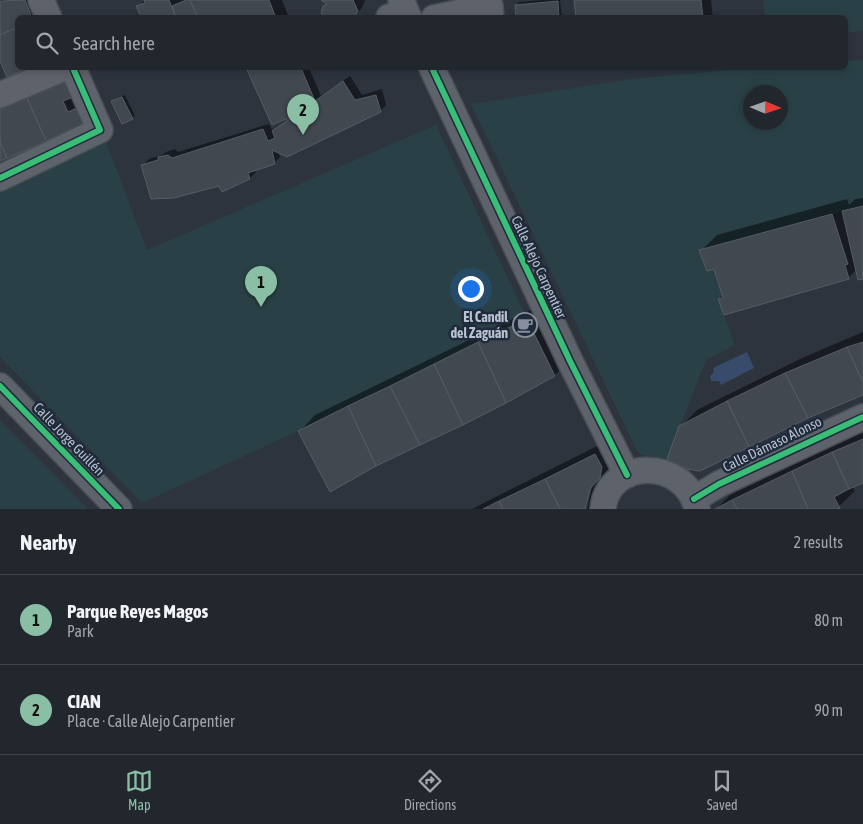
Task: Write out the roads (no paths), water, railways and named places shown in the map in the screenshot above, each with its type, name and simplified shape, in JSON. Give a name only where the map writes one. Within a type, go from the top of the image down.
[{"type":"street","points":[[41,0],[48,15]]},
{"type":"street","points":[[401,0],[408,15]]},
{"type":"street","points":[[448,15],[490,6],[491,15]]},
{"type":"street","points":[[0,95],[59,70]]},
{"type":"street","points":[[0,178],[100,130],[73,70]]},
{"type":"street","name":"Calle Alejo Carpentier","points":[[432,70],[437,102],[627,475]]},
{"type":"street","name":"Calle Jorge Guillén","points":[[0,386],[119,509]]},
{"type":"street","name":"Calle Dámaso Alonso","points":[[696,504],[719,484],[863,417]]},
{"type":"street","points":[[602,509],[612,487],[627,475],[646,469],[666,472],[683,482],[696,504]]},
{"type":"water","points":[[747,352],[754,368],[721,385],[719,381],[711,381],[710,376],[714,372],[713,368]]},
{"type":"place","name":"CIAN","points":[[303,135]]},
{"type":"place","name":"Parque Reyes Magos","points":[[261,307]]},
{"type":"place","name":"El Candil del Zaguán","points":[[525,325]]}]
